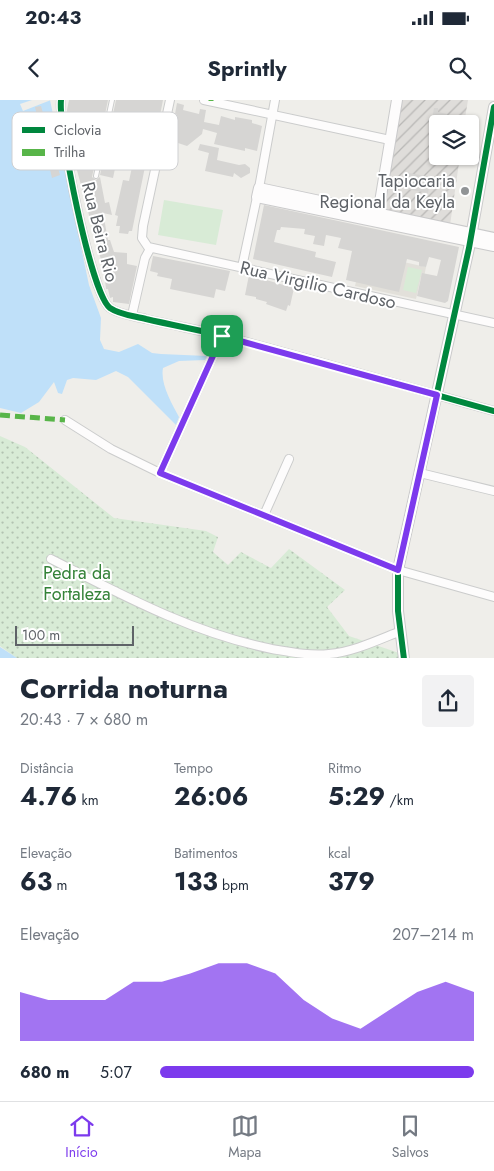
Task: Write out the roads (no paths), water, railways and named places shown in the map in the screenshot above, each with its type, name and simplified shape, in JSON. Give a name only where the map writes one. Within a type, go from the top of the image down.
[{"type":"street","points":[[204,100],[390,140]]},
{"type":"street","points":[[242,267],[275,100]]},
{"type":"street","points":[[377,218],[397,100]]},
{"type":"street","points":[[404,658],[398,570],[471,238],[494,107]]},
{"type":"street","name":"Rua Beira Rio","points":[[71,170],[99,292],[110,308],[132,316]]},
{"type":"street","points":[[155,170],[143,226],[147,246],[132,316],[222,336],[494,411]]},
{"type":"street","points":[[258,192],[471,238],[494,246]]},
{"type":"street","points":[[471,238],[494,238]]},
{"type":"street","name":"Rua Virgilio Cardoso","points":[[147,246],[494,323]]},
{"type":"street","points":[[160,473],[222,336]]},
{"type":"street","points":[[65,420],[111,449],[160,473],[398,570],[494,597]]},
{"type":"street","points":[[264,515],[289,459]]},
{"type":"street","points":[[420,473],[494,491]]},
{"type":"street","points":[[50,559],[157,613],[255,645],[299,653],[328,655],[356,648],[401,631]]},
{"type":"lane","points":[[96,176],[97,170]]},
{"type":"water","points":[[0,100],[50,100],[53,112],[12,112],[12,170],[65,170],[89,285],[101,318],[100,340],[104,349],[119,352],[138,344],[152,353],[207,356],[205,360],[179,361],[163,368],[163,381],[179,417],[176,425],[128,377],[116,371],[96,380],[73,378],[67,380],[62,394],[58,393],[54,382],[39,402],[21,413],[0,408]]},
{"type":"water","points":[[0,647],[17,658],[0,658]]},
{"type":"place","name":"Tapiocaria Regional da Keyla","points":[[465,191]]},
{"type":"park label","name":"Pedra da Fortaleza","points":[[77,583]]}]
